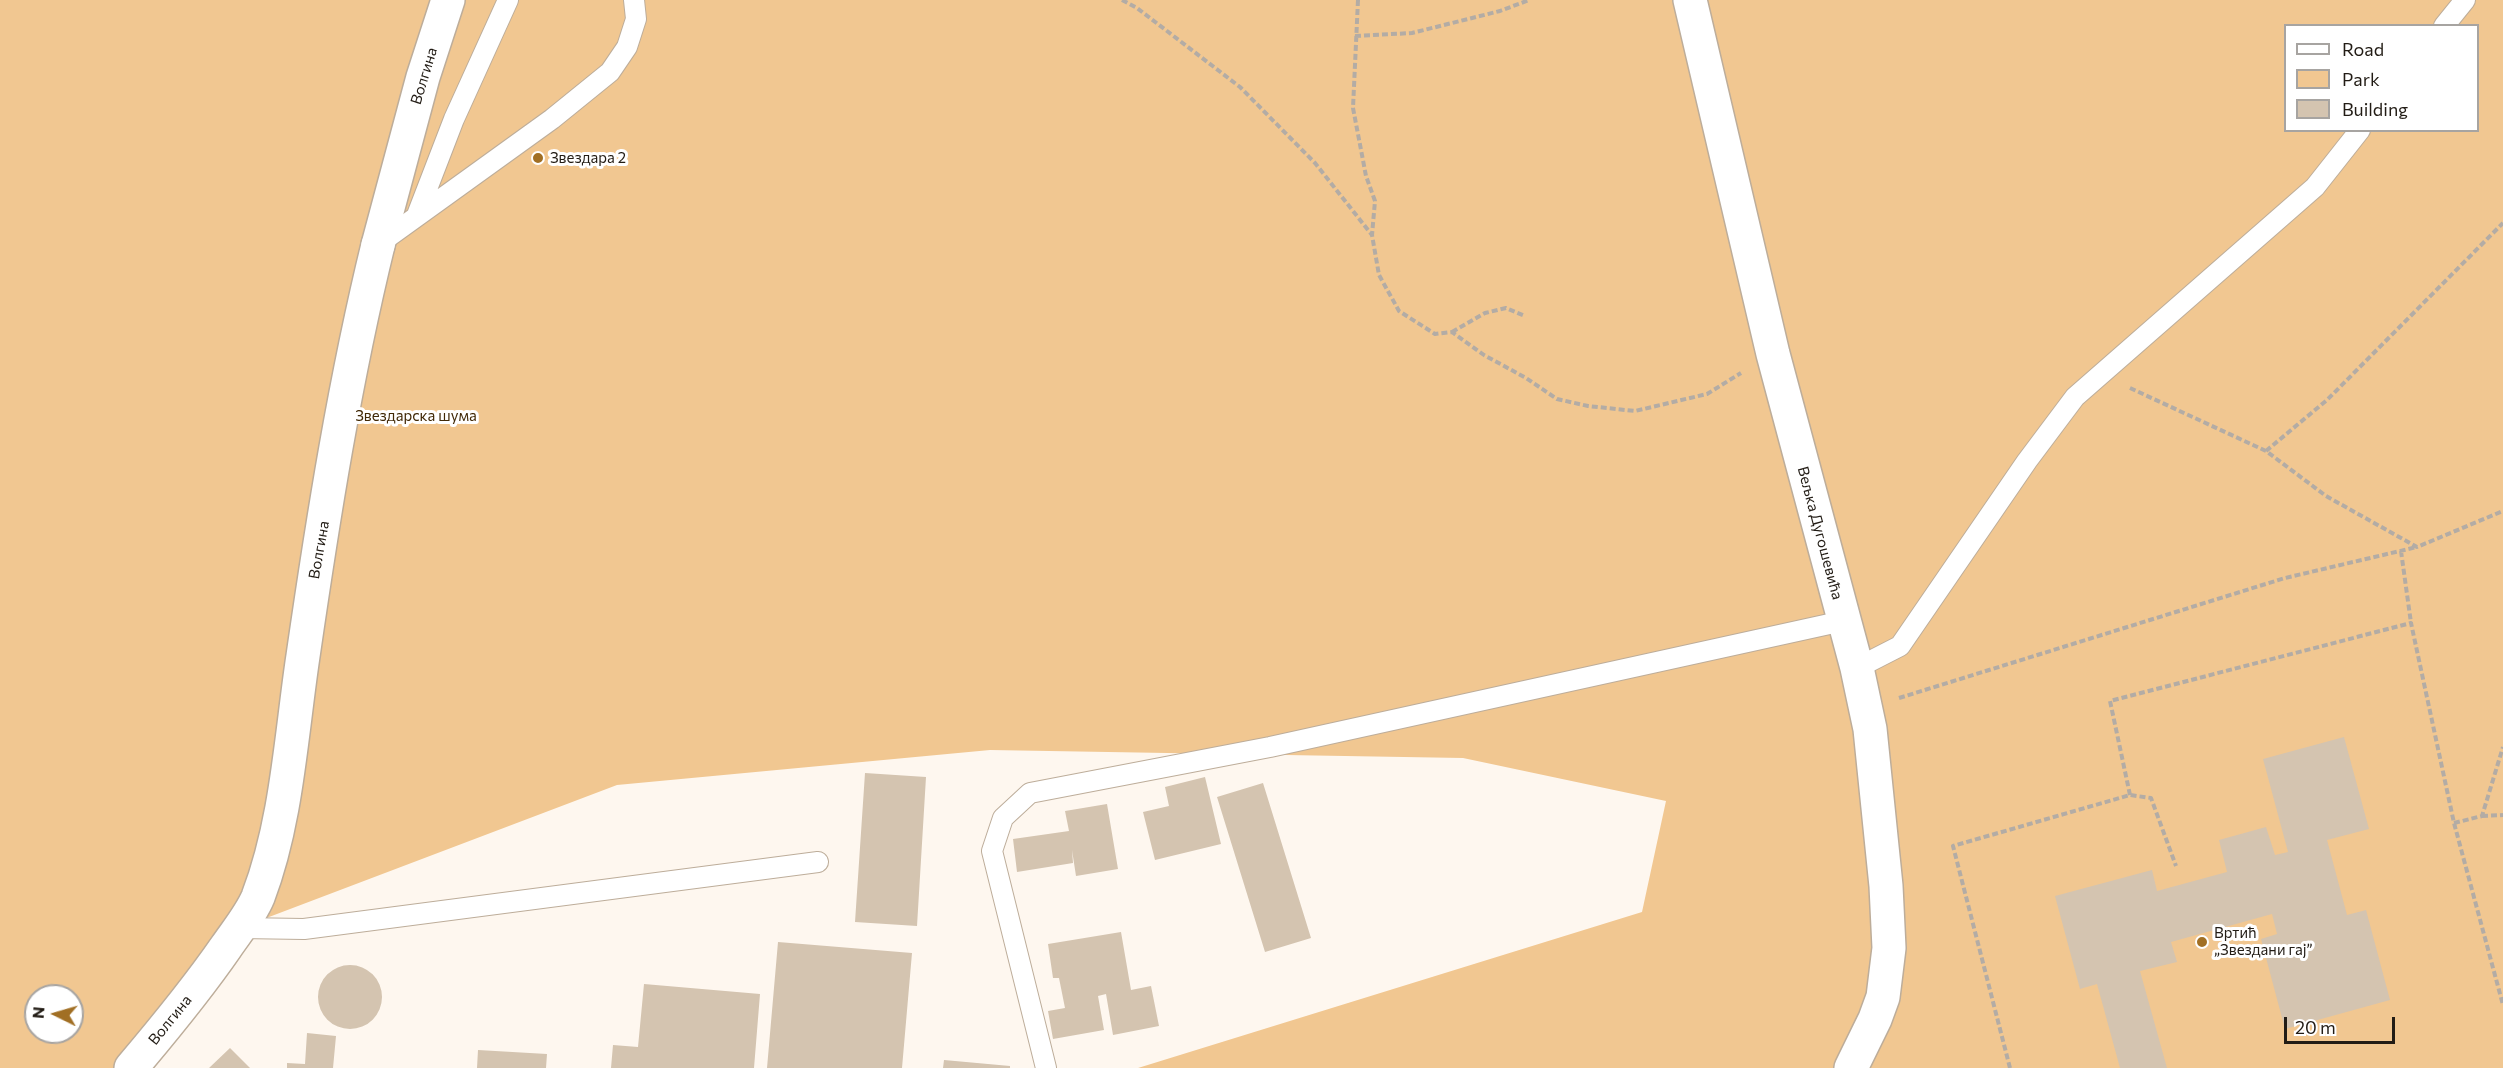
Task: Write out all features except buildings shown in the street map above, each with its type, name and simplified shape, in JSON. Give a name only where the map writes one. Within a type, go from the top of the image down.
[{"type":"street","name":"Волгина","points":[[131,1068],[204,979],[240,928],[257,899],[270,860],[282,803],[325,518],[357,331],[423,77],[448,0]]},
{"type":"street","name":"Вељка Дугошевића","points":[[1690,0],[1773,354],[1857,668],[1870,729],[1885,875],[1889,948],[1883,997],[1851,1068]]},
{"type":"lane","points":[[417,215],[454,119],[508,0]]},
{"type":"lane","points":[[378,245],[552,119],[610,72],[627,47],[636,19],[634,0]]},
{"type":"lane","points":[[2446,24],[2465,0]]},
{"type":"lane","points":[[1857,668],[1900,646],[2027,461],[2075,397],[2315,187],[2358,132]]},
{"type":"lane","points":[[1046,1068],[992,851],[1003,819],[1030,793],[1270,747],[1843,621]]},
{"type":"lane","points":[[240,928],[304,929],[818,862]]},
{"type":"path","points":[[1122,0],[1240,87],[1315,164],[1372,236]]},
{"type":"path","points":[[1358,0],[1353,108],[1366,176],[1375,201],[1372,236],[1379,275],[1399,311],[1435,334],[1452,332],[1485,313],[1506,308],[1525,316]]},
{"type":"path","points":[[1355,36],[1412,33],[1500,11],[1529,0]]},
{"type":"path","points":[[2266,451],[2327,400],[2503,223]]},
{"type":"path","points":[[1452,332],[1484,355],[1526,378],[1557,399],[1588,406],[1635,411],[1707,394],[1773,354]]},
{"type":"path","points":[[2101,374],[2266,451],[2326,496],[2417,547]]},
{"type":"path","points":[[1865,708],[2285,578],[2417,547],[2503,511]]},
{"type":"path","points":[[2401,551],[2411,623],[2454,823],[2503,1005]]},
{"type":"path","points":[[2130,795],[2110,700],[2411,623]]},
{"type":"path","points":[[2482,816],[2503,747]]},
{"type":"path","points":[[2010,1068],[1953,846],[2130,795],[2151,798],[2176,866]]},
{"type":"path","points":[[2454,823],[2482,816],[2503,815]]},
{"type":"green space","name":"Звездарска шума","points":[[0,0],[2503,0],[2503,1068],[1138,1068],[1642,912],[1666,801],[1463,758],[990,750],[617,785],[240,928],[131,1068],[0,1068]]},
{"type":"place","name":"Звездара 2","points":[[538,158]]},
{"type":"place","name":"Вртић „Звездани гај”","points":[[2202,942]]}]
